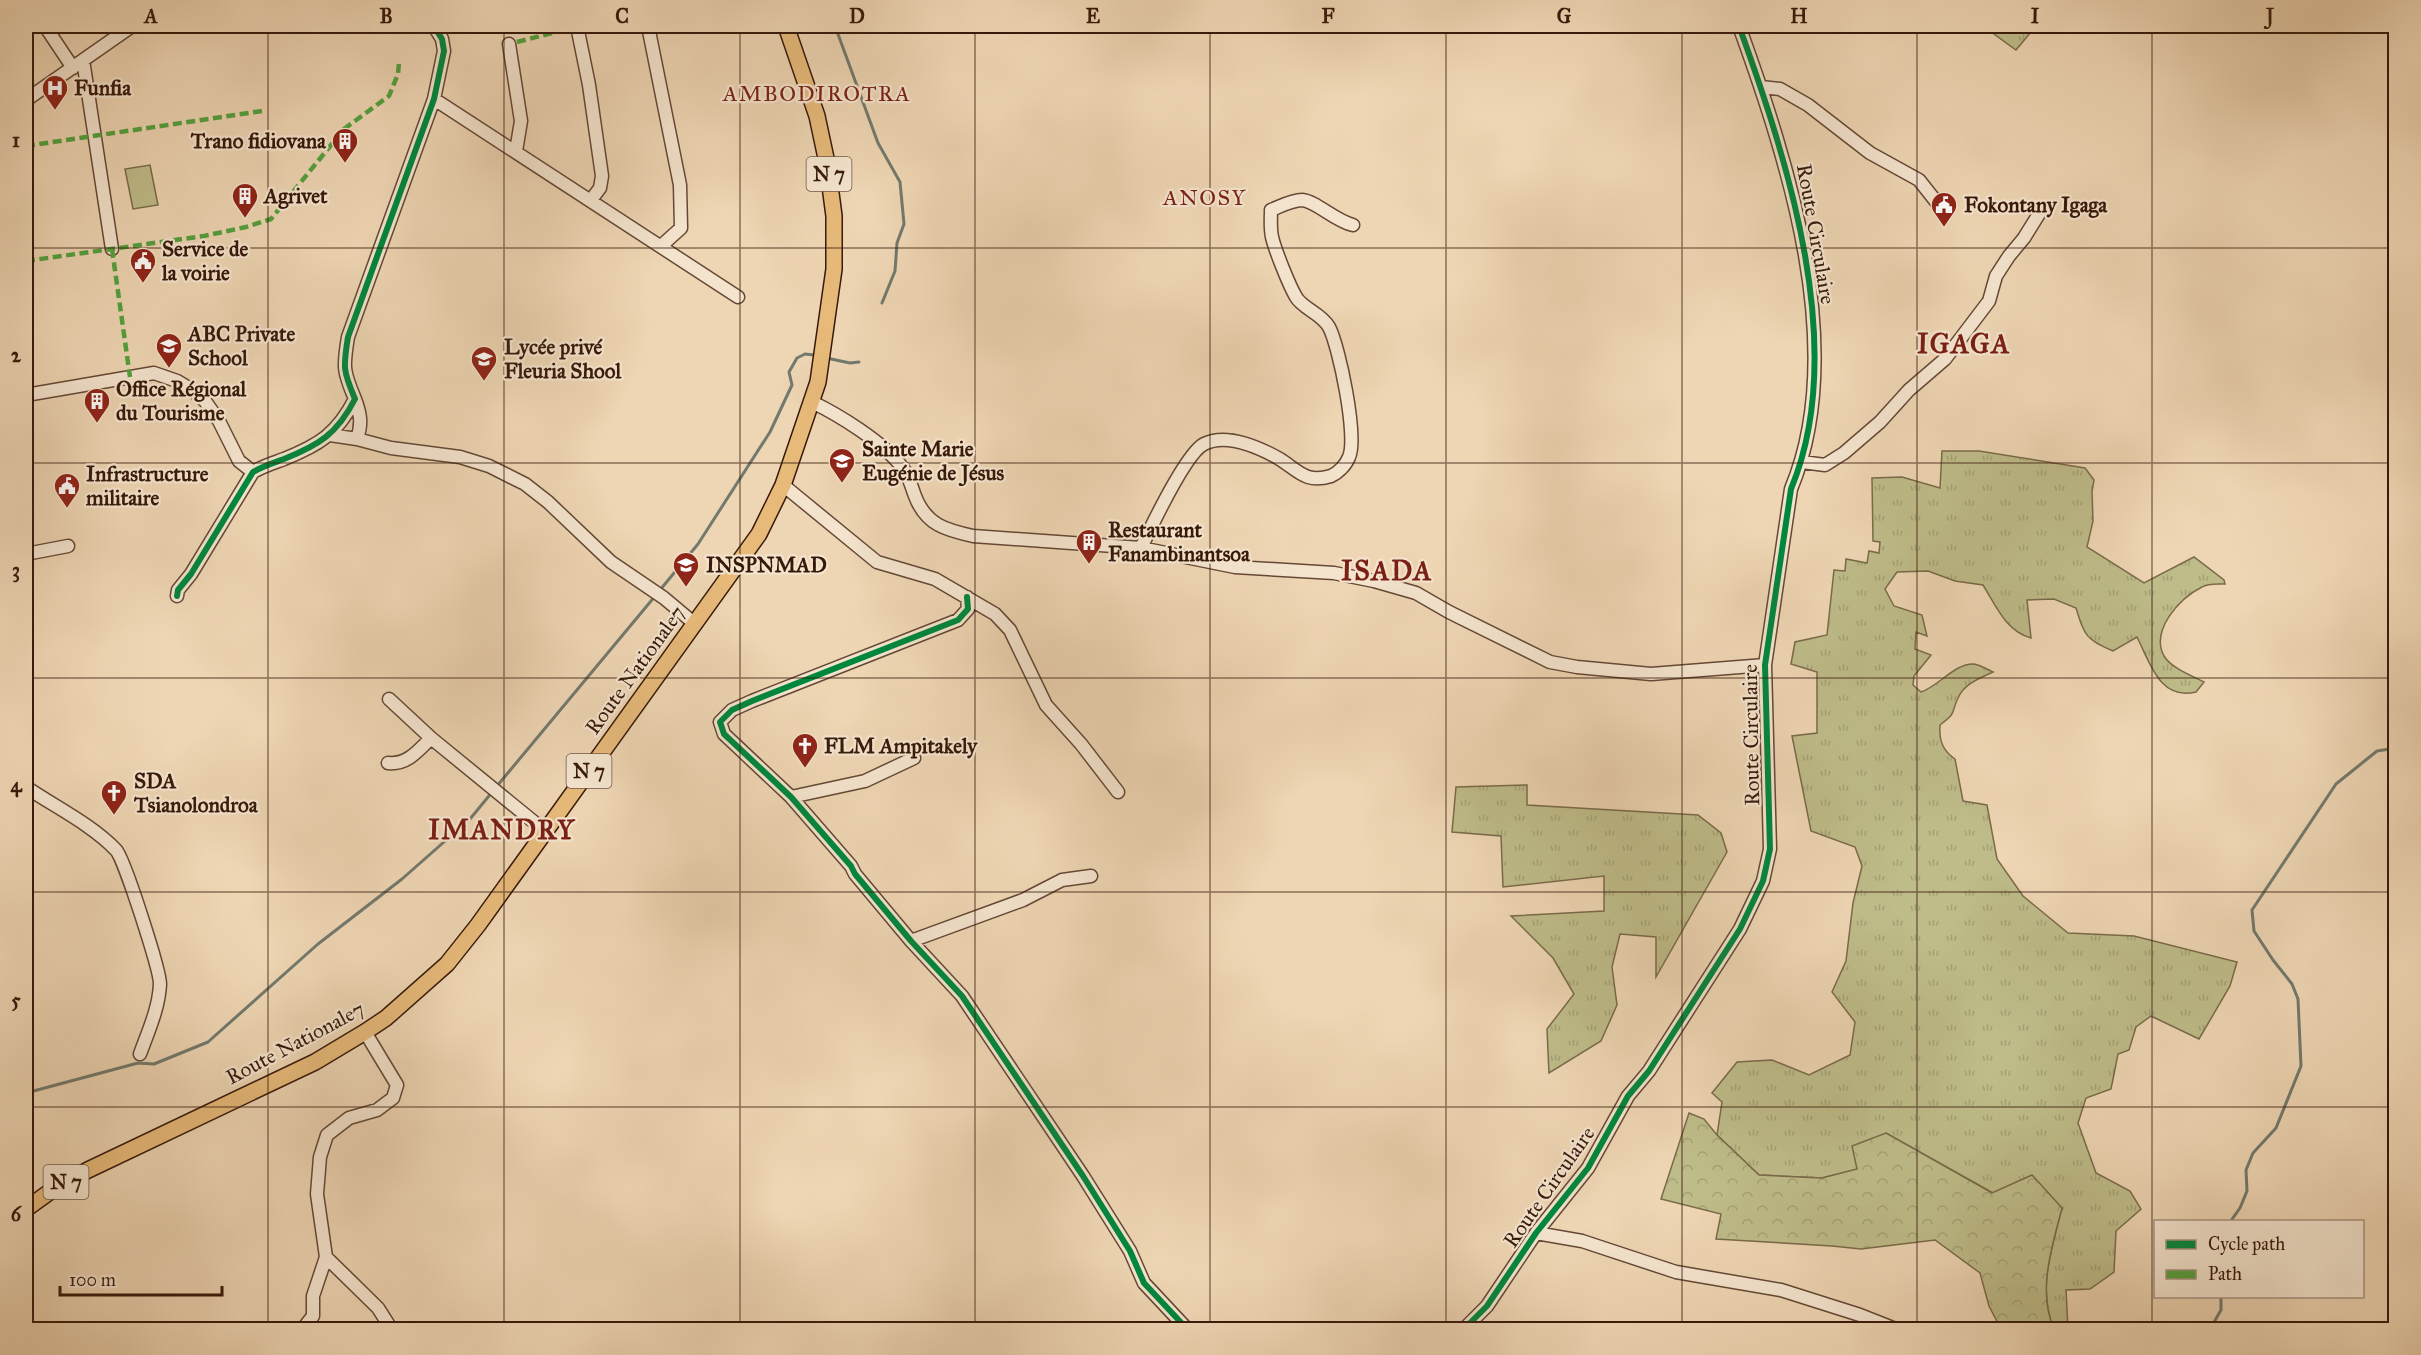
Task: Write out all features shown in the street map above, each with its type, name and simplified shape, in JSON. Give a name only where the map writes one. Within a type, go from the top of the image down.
[{"type":"main road","name":"N 7","points":[[783,485],[818,382],[834,269],[834,216],[827,164],[817,116],[786,26]]},
{"type":"main road","name":"Route Nationale7","points":[[26,1209],[55,1188],[109,1159],[315,1062],[386,1018],[447,964],[759,534],[783,485]]},
{"type":"street","points":[[45,26],[78,64],[112,249]]},
{"type":"street","points":[[26,100],[132,26]]},
{"type":"street","points":[[357,439],[362,426],[361,415],[343,364],[348,337],[434,99],[444,51],[442,39],[434,26]]},
{"type":"street","points":[[577,26],[589,85],[602,176],[600,188],[591,200]]},
{"type":"street","points":[[648,26],[680,185],[681,228],[661,246]]},
{"type":"street","name":"Route Circulaire","points":[[1463,1329],[1487,1306],[1536,1233],[1588,1168],[1628,1096],[1649,1071],[1740,929],[1762,881],[1770,849],[1765,665],[1791,489],[1802,462],[1816,365],[1807,272],[1792,197],[1773,120],[1739,26]]},
{"type":"street","points":[[508,44],[521,121],[516,151]]},
{"type":"street","points":[[1761,87],[1779,89],[1808,105],[1870,153],[1919,180],[1938,204]]},
{"type":"street","points":[[434,99],[738,297]]},
{"type":"street","points":[[1141,548],[1163,502],[1184,467],[1202,444],[1219,439],[1238,442],[1277,458],[1304,477],[1322,478],[1337,474],[1350,456],[1348,397],[1329,328],[1319,315],[1296,299],[1272,238],[1271,210],[1293,201],[1305,200],[1341,222],[1353,225]]},
{"type":"street","points":[[1802,462],[1825,465],[1844,453],[1880,422],[1909,390],[1945,359],[1989,301],[1996,276],[2009,255],[2025,238],[2042,209]]},
{"type":"street","points":[[26,395],[154,374],[177,381],[205,401],[219,421],[239,461],[253,472]]},
{"type":"street","points":[[177,596],[178,590],[191,574],[253,472],[262,466],[311,448],[330,435],[341,423],[355,399]]},
{"type":"street","points":[[812,402],[842,416],[894,458],[903,468],[917,500],[930,520],[947,530],[973,536],[1141,548],[1235,567],[1334,573],[1374,581],[1416,593],[1550,662],[1577,667],[1651,675],[1765,665]]},
{"type":"street","points":[[330,435],[391,448],[460,457],[489,466],[525,484],[548,502],[611,562],[659,595],[694,624]]},
{"type":"street","points":[[783,485],[877,562],[935,579],[995,614],[1010,630],[1046,705],[1081,744],[1118,792]]},
{"type":"street","points":[[26,554],[68,546]]},
{"type":"street","points":[[967,597],[968,609],[958,620],[732,710],[720,722],[724,734],[790,797],[851,866],[855,874],[911,941],[938,968],[966,1002],[1083,1176],[1130,1251],[1144,1283],[1188,1329]]},
{"type":"street","points":[[389,699],[431,738],[545,831]]},
{"type":"street","points":[[388,763],[399,764],[412,756],[431,738]]},
{"type":"street","points":[[790,797],[865,781],[914,758]]},
{"type":"street","points":[[26,787],[100,836],[118,852],[144,923],[160,983],[151,1025],[140,1054]]},
{"type":"street","points":[[911,941],[1023,900],[1062,880],[1091,876]]},
{"type":"street","points":[[303,1329],[313,1316],[313,1296],[326,1257],[317,1194],[320,1157],[327,1135],[349,1118],[377,1110],[393,1098],[397,1085],[365,1032]]},
{"type":"street","points":[[1536,1233],[1582,1241],[1624,1257],[1676,1272],[1781,1290],[1898,1329]]},
{"type":"street","points":[[326,1257],[378,1308],[392,1329]]},
{"type":"green space","points":[[1983,26],[2036,26],[2016,50]]},
{"type":"green space","points":[[150,165],[158,205],[133,209],[125,169]]},
{"type":"green space","points":[[1942,451],[1979,451],[2085,468],[2094,480],[2093,521],[2087,547],[2144,583],[2194,557],[2224,580],[2225,584],[2207,585],[2193,592],[2177,607],[2164,626],[2161,646],[2164,656],[2177,668],[2204,682],[2196,692],[2184,693],[2173,691],[2158,678],[2137,637],[2113,651],[2104,647],[2088,636],[2076,608],[2054,599],[2027,600],[2031,638],[2022,635],[2008,624],[1983,585],[1955,581],[1928,571],[1897,572],[1885,589],[1894,606],[1922,615],[1927,636],[1916,632],[1915,649],[1931,655],[1914,676],[1913,685],[1921,692],[1960,667],[1967,665],[1974,664],[1993,672],[1964,689],[1951,715],[1940,725],[1940,735],[1944,748],[1955,759],[1963,801],[1987,805],[1997,859],[2023,896],[2068,933],[2134,936],[2237,962],[2230,986],[2199,1039],[2151,1016],[2136,1027],[2129,1050],[2118,1054],[2111,1089],[2086,1098],[2078,1123],[2096,1173],[2130,1191],[2141,1209],[2116,1231],[2114,1272],[2090,1289],[2066,1290],[2068,1329],[2054,1329],[2049,1314],[2046,1284],[2062,1208],[1993,1193],[1886,1133],[1858,1169],[1822,1178],[1759,1175],[1717,1135],[1722,1102],[1712,1093],[1737,1062],[1772,1060],[1809,1075],[1850,1055],[1855,1022],[1832,992],[1846,961],[1853,903],[1862,866],[1855,847],[1811,831],[1792,736],[1817,733],[1817,672],[1791,664],[1795,642],[1827,635],[1834,570],[1845,571],[1846,559],[1867,563],[1869,551],[1879,553],[1880,542],[1873,541],[1872,478],[1902,477],[1940,488]]},
{"type":"green space","points":[[1527,785],[1527,805],[1698,815],[1721,833],[1727,852],[1656,977],[1656,937],[1620,934],[1612,967],[1617,1005],[1601,1041],[1549,1073],[1547,1029],[1574,994],[1553,958],[1511,916],[1604,911],[1604,876],[1503,887],[1501,836],[1452,832],[1456,787]]},
{"type":"green space","points":[[1689,1113],[1704,1119],[1717,1135],[1759,1175],[1822,1178],[1857,1169],[1852,1146],[1886,1133],[1992,1193],[2032,1175],[2062,1208],[2046,1284],[2049,1314],[2054,1329],[2001,1329],[1989,1306],[1980,1273],[1935,1240],[1861,1249],[1716,1239],[1721,1214],[1661,1199]]},
{"type":"waterway","points":[[835,26],[878,143],[900,182],[904,224],[897,243],[895,271],[882,303]]},
{"type":"waterway","points":[[660,590],[698,544],[770,432],[792,385],[789,372],[797,358],[805,354],[814,355]]},
{"type":"waterway","points":[[831,359],[850,363],[859,362]]},
{"type":"waterway","points":[[497,786],[656,595]]},
{"type":"waterway","points":[[2231,1220],[2240,1208],[2247,1191],[2246,1170],[2253,1153],[2276,1128],[2301,1066],[2298,999],[2292,984],[2254,931],[2252,910],[2336,784],[2377,751],[2396,748]]},
{"type":"waterway","points":[[26,1093],[138,1063],[154,1064],[208,1042],[318,944],[402,879],[470,819],[493,791]]},
{"type":"waterway","points":[[2213,1330],[2213,1324],[2221,1310],[2221,1298]]},
{"type":"marked path","points":[[517,42],[579,26]]},
{"type":"marked path","points":[[26,261],[204,236],[271,219],[344,129],[389,96],[398,74],[399,63]]},
{"type":"marked path","points":[[26,146],[262,111]]},
{"type":"marked path","points":[[112,249],[130,377]]},
{"type":"cycle path","points":[[177,596],[178,590],[191,574],[253,472],[307,449],[326,437],[341,421],[355,399],[345,369],[348,337],[434,99],[444,51],[442,39],[434,26]]},
{"type":"cycle path","points":[[1463,1330],[1487,1306],[1536,1233],[1588,1168],[1628,1096],[1649,1071],[1740,929],[1763,881],[1770,849],[1765,665],[1791,489],[1807,435],[1814,377],[1813,317],[1805,256],[1792,195],[1776,136],[1739,26]]},
{"type":"cycle path","points":[[967,597],[968,609],[958,620],[752,701],[732,710],[720,722],[724,734],[791,797],[851,866],[855,874],[911,941],[962,996],[1083,1176],[1130,1251],[1144,1283],[1188,1330]]},
{"type":"place","name":"Funfia","points":[[55,111]]},
{"type":"place","name":"Trano fidiovana","points":[[345,164]]},
{"type":"place","name":"Agrivet","points":[[245,219]]},
{"type":"place","name":"Fokontany Igaga","points":[[1944,228]]},
{"type":"place","name":"Service de la voirie","points":[[143,284]]},
{"type":"place","name":"ABC Private School","points":[[169,369]]},
{"type":"place","name":"Lycée privé Fleuria Shool","points":[[484,382]]},
{"type":"place","name":"Office Régional du Tourisme","points":[[97,424]]},
{"type":"place","name":"Sainte Marie Eugénie de Jésus","points":[[842,484]]},
{"type":"place","name":"Infrastructure militaire","points":[[67,509]]},
{"type":"place","name":"Restaurant Fanambinantsoa","points":[[1089,565]]},
{"type":"place","name":"INSPNMAD","points":[[686,588]]},
{"type":"place","name":"FLM Ampitakely","points":[[805,769]]},
{"type":"place","name":"SDA Tsianolondroa","points":[[114,816]]},
{"type":"district","name":"AMBODIROTRA","points":[[817,93]]},
{"type":"district","name":"ANOSY","points":[[1205,197]]},
{"type":"district","name":"IGAGA","points":[[1964,344]]},
{"type":"district","name":"ISADA","points":[[1387,571]]},
{"type":"district","name":"IMANDRY","points":[[502,830]]}]
